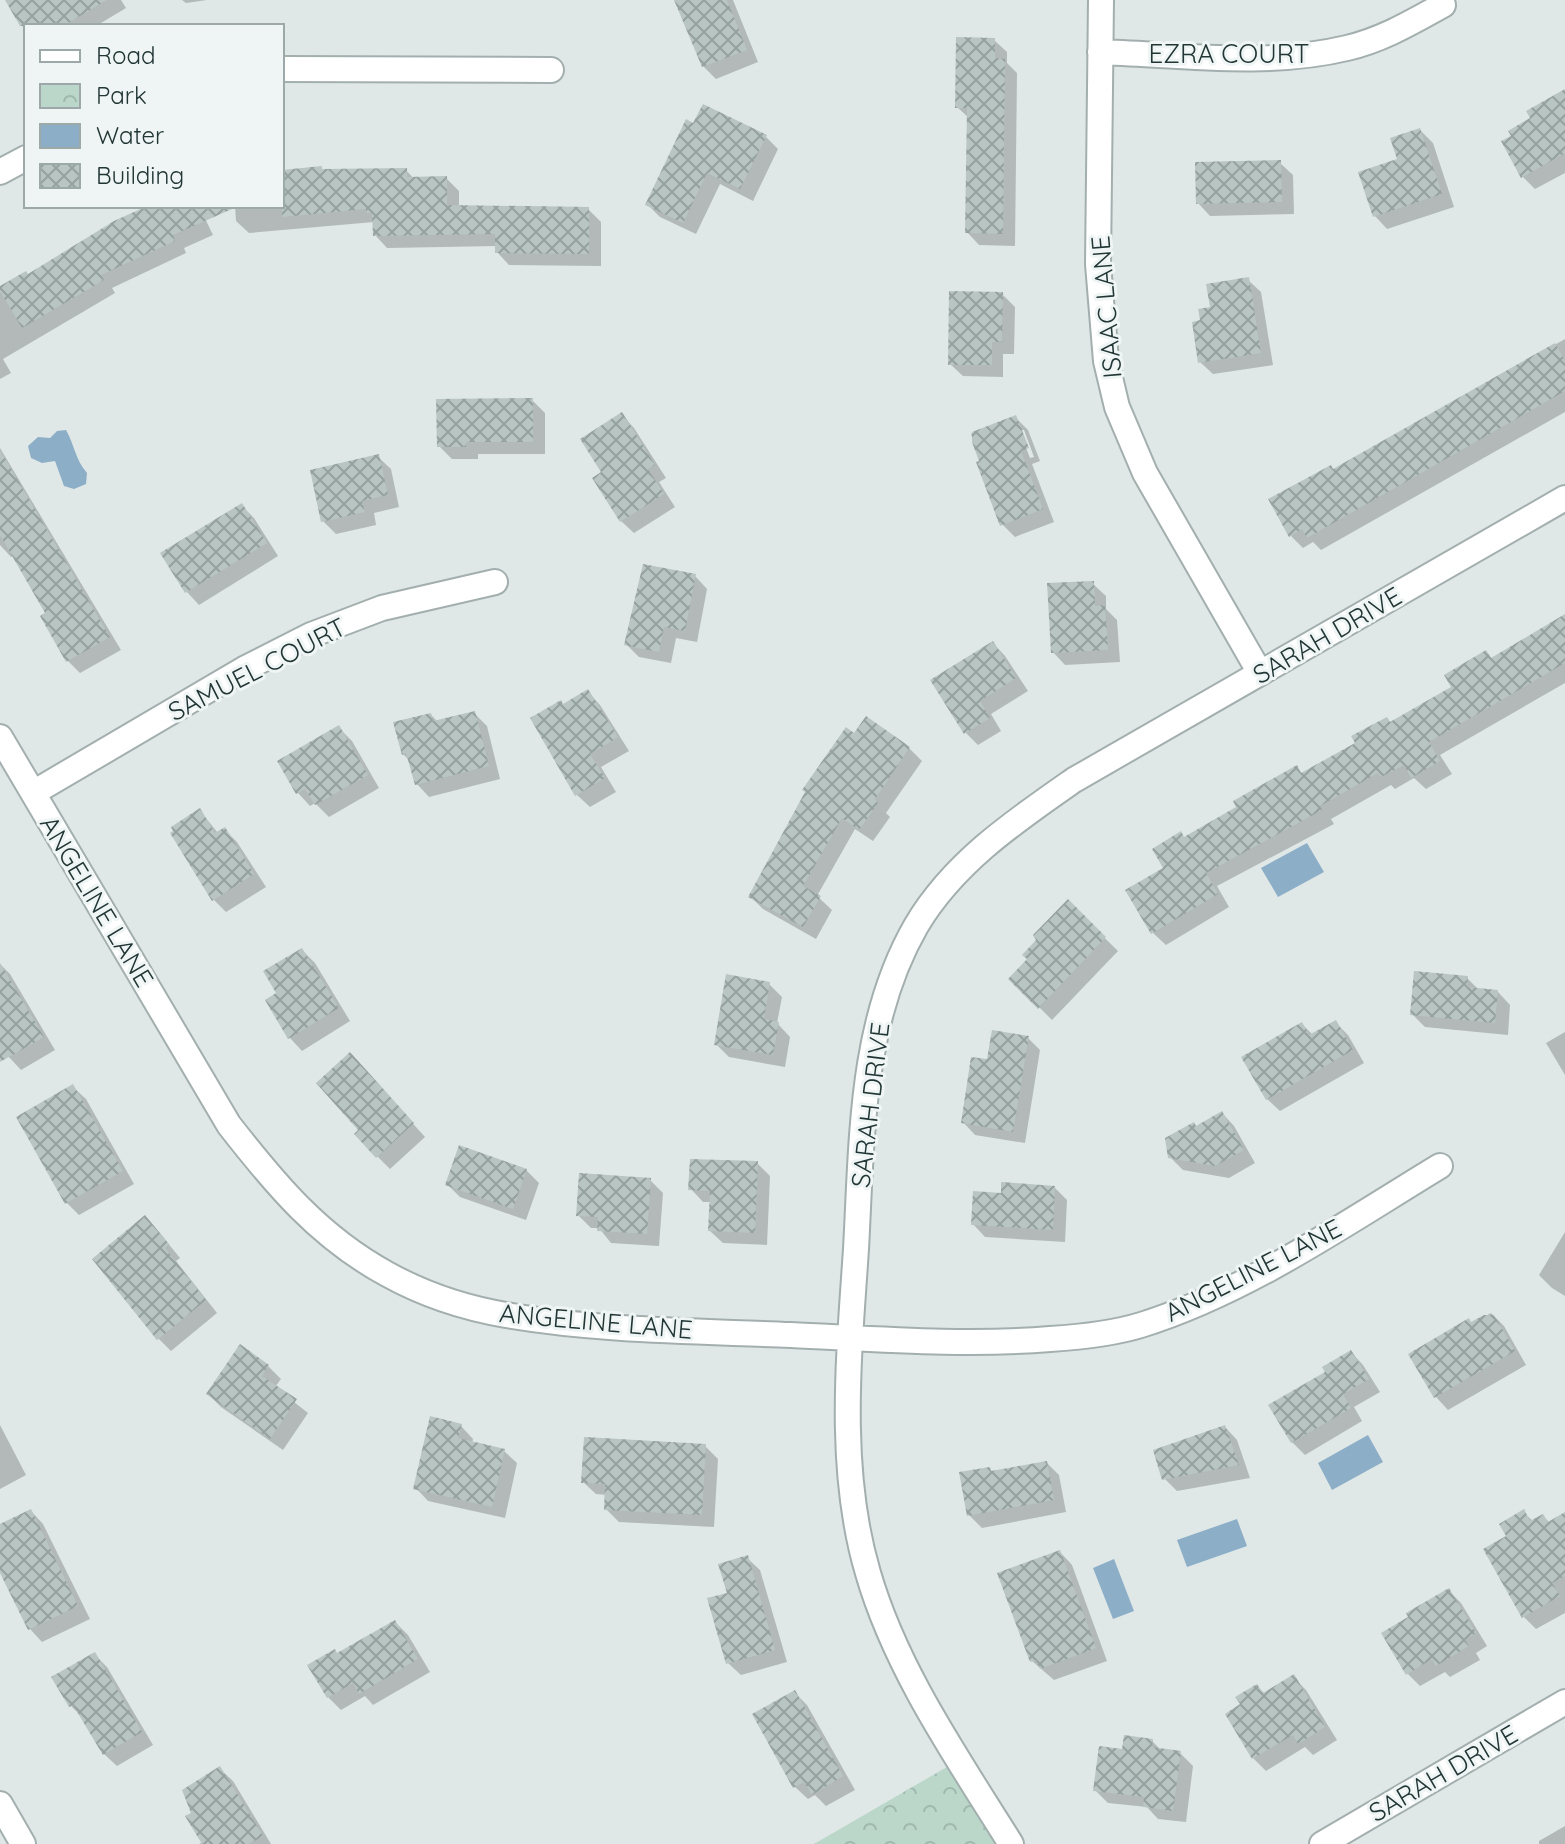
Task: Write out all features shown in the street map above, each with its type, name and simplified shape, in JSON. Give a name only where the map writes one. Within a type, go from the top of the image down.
[{"type":"street","name":"ISAAC LANE","points":[[1101,0],[1098,264],[1106,361],[1117,407],[1145,473],[1260,673]]},
{"type":"street","name":"EZRA COURT","points":[[1100,52],[1219,57],[1298,56],[1349,48],[1398,31],[1443,5]]},
{"type":"street","points":[[284,69],[551,70]]},
{"type":"street","points":[[0,172],[24,159]]},
{"type":"street","name":"SARAH DRIVE","points":[[1011,1844],[929,1707],[895,1642],[868,1574],[857,1527],[849,1455],[850,1338],[864,1112],[870,1063],[894,970],[916,927],[959,869],[1013,822],[1074,780],[1565,498]]},
{"type":"street","name":"SAMUEL COURT","points":[[33,793],[244,669],[311,635],[382,608],[495,582]]},
{"type":"street","name":"ANGELINE LANE","points":[[0,737],[229,1125],[290,1201],[346,1249],[388,1275],[433,1295],[504,1315],[578,1325],[995,1344],[1093,1336],[1141,1325],[1209,1298],[1275,1264],[1440,1166]]},
{"type":"street","name":"SARAH DRIVE","points":[[1322,1844],[1565,1702]]},
{"type":"street","points":[[0,1804],[23,1844]]},
{"type":"green space","points":[[959,1760],[1011,1844],[814,1844]]},
{"type":"water","points":[[66,430],[87,473],[86,484],[74,489],[64,486],[55,461],[42,463],[31,458],[28,446],[38,437],[50,438],[57,431]]},
{"type":"water","points":[[1307,843],[1324,872],[1278,897],[1261,868]]},
{"type":"water","points":[[1368,1435],[1383,1462],[1332,1490],[1318,1463]]},
{"type":"water","points":[[1237,1519],[1247,1546],[1187,1567],[1177,1540]]},
{"type":"water","points":[[1114,1559],[1134,1611],[1113,1619],[1093,1568]]},
{"type":"building","points":[[5,0],[107,0],[66,24],[20,26]]},
{"type":"building","points":[[674,0],[727,0],[747,50],[702,67]]},
{"type":"building","points":[[956,37],[995,38],[995,58],[1005,59],[1003,234],[965,233],[967,108],[955,108]]},
{"type":"building","points":[[1565,89],[1565,153],[1521,178],[1501,141],[1511,136],[1508,131],[1530,118],[1526,111]]},
{"type":"building","points":[[703,104],[767,135],[740,189],[707,173],[683,223],[645,205],[686,119],[693,123]]},
{"type":"building","points":[[1420,128],[1442,194],[1373,217],[1358,172],[1397,159],[1390,138]]},
{"type":"building","points":[[1281,160],[1282,202],[1196,204],[1195,162]]},
{"type":"building","points":[[322,166],[322,169],[407,168],[407,177],[447,176],[447,205],[589,207],[589,254],[495,253],[495,234],[373,236],[372,213],[366,213],[366,209],[282,217],[284,170]]},
{"type":"building","points":[[143,208],[234,208],[173,235],[175,241],[101,275],[104,280],[22,328],[0,286],[26,271],[28,274],[114,221]]},
{"type":"building","points":[[1249,277],[1261,353],[1198,363],[1192,322],[1200,320],[1198,309],[1210,307],[1206,284]]},
{"type":"building","points":[[949,291],[1003,292],[1002,342],[992,342],[992,365],[948,365]]},
{"type":"building","points":[[1555,343],[1565,361],[1565,391],[1307,538],[1302,529],[1289,537],[1268,499],[1331,465],[1333,469]]},
{"type":"building","points":[[533,398],[533,442],[466,442],[466,447],[437,447],[436,399]]},
{"type":"building","points":[[622,412],[655,465],[648,469],[664,494],[620,522],[592,478],[601,472],[580,439]]},
{"type":"building","points":[[1016,415],[1029,448],[1021,451],[1043,509],[1000,526],[976,462],[979,461],[972,432]]},
{"type":"building","points":[[0,450],[110,637],[66,662],[40,616],[45,613],[0,535]]},
{"type":"building","points":[[379,454],[388,495],[362,501],[365,512],[321,522],[310,470]]},
{"type":"building","points":[[242,503],[267,543],[185,593],[160,553]]},
{"type":"building","points":[[643,564],[696,574],[685,631],[664,627],[659,652],[624,645]]},
{"type":"building","points":[[1094,581],[1095,606],[1105,605],[1108,650],[1051,653],[1047,583]]},
{"type":"building","points":[[1565,614],[1565,663],[1429,742],[1440,761],[1411,778],[1404,765],[1381,777],[1378,773],[1320,806],[1322,810],[1206,873],[1218,894],[1151,934],[1125,890],[1163,868],[1152,849],[1181,831],[1184,837],[1236,807],[1233,801],[1297,765],[1301,773],[1355,743],[1351,736],[1387,717],[1390,722],[1451,687],[1444,675],[1486,650],[1491,658]]},
{"type":"building","points":[[993,641],[1016,678],[980,701],[990,718],[964,734],[930,680]]},
{"type":"building","points":[[588,689],[618,737],[590,754],[605,778],[575,796],[530,718]]},
{"type":"building","points":[[475,711],[489,766],[415,785],[393,722],[431,713],[433,721]]},
{"type":"building","points":[[866,716],[910,747],[875,799],[878,803],[859,830],[842,818],[803,886],[821,896],[803,927],[748,897],[805,792],[802,790],[846,727],[854,733]]},
{"type":"building","points":[[339,725],[368,775],[315,805],[305,789],[296,794],[277,761]]},
{"type":"building","points":[[200,808],[215,833],[225,827],[254,874],[212,901],[170,833],[173,831],[171,827]]},
{"type":"building","points":[[1068,899],[1106,937],[1038,1009],[1008,979],[1027,959],[1022,955],[1036,940],[1033,935]]},
{"type":"building","points":[[302,948],[339,1008],[288,1039],[265,1000],[276,993],[263,971]]},
{"type":"building","points":[[0,963],[44,1037],[0,1062]]},
{"type":"building","points":[[1414,971],[1468,976],[1467,987],[1498,990],[1495,1023],[1410,1015]]},
{"type":"building","points":[[726,974],[770,982],[764,1019],[779,1022],[773,1055],[714,1045]]},
{"type":"building","points":[[1336,1020],[1353,1050],[1266,1100],[1241,1057],[1302,1022],[1309,1035]]},
{"type":"building","points":[[992,1030],[1029,1036],[1013,1132],[961,1123],[971,1057],[987,1059]]},
{"type":"building","points":[[350,1052],[414,1123],[376,1158],[354,1134],[358,1130],[316,1083]]},
{"type":"building","points":[[73,1084],[123,1171],[65,1204],[16,1117]]},
{"type":"building","points":[[1222,1111],[1244,1150],[1215,1166],[1168,1158],[1165,1138],[1194,1122],[1196,1126]]},
{"type":"building","points":[[459,1145],[527,1169],[513,1209],[445,1185]]},
{"type":"building","points":[[690,1159],[758,1161],[755,1233],[708,1231],[710,1191],[688,1190]]},
{"type":"building","points":[[579,1173],[651,1178],[647,1234],[597,1231],[598,1217],[576,1216]]},
{"type":"building","points":[[1001,1182],[1055,1186],[1053,1230],[971,1225],[973,1191],[1001,1193]]},
{"type":"building","points":[[145,1215],[169,1244],[165,1248],[206,1300],[157,1340],[92,1259]]},
{"type":"building","points":[[1484,1315],[1494,1315],[1515,1351],[1434,1398],[1408,1354],[1469,1318],[1471,1322]]},
{"type":"building","points":[[240,1344],[269,1365],[262,1376],[297,1399],[270,1439],[206,1394]]},
{"type":"building","points":[[1351,1350],[1369,1379],[1343,1394],[1351,1408],[1291,1443],[1268,1405],[1325,1372],[1322,1367]]},
{"type":"building","points":[[430,1416],[462,1424],[458,1438],[505,1449],[492,1507],[413,1489]]},
{"type":"building","points":[[1225,1425],[1239,1465],[1162,1480],[1153,1450]]},
{"type":"building","points":[[584,1437],[706,1444],[702,1515],[604,1510],[605,1484],[581,1483]]},
{"type":"building","points":[[1047,1461],[1054,1500],[967,1516],[959,1472],[990,1467],[991,1471]]},
{"type":"building","points":[[31,1509],[78,1606],[28,1630],[0,1573],[0,1524]]},
{"type":"building","points":[[1524,1509],[1530,1521],[1543,1514],[1548,1522],[1565,1512],[1565,1576],[1552,1583],[1560,1596],[1522,1618],[1483,1549],[1506,1536],[1499,1524]]},
{"type":"building","points":[[1060,1550],[1096,1648],[1040,1669],[1036,1660],[1030,1662],[997,1573]]},
{"type":"building","points":[[748,1555],[775,1650],[726,1664],[707,1598],[727,1593],[718,1564]]},
{"type":"building","points":[[1449,1588],[1476,1633],[1465,1640],[1469,1646],[1436,1666],[1432,1659],[1406,1675],[1381,1633],[1408,1617],[1406,1613]]},
{"type":"building","points":[[395,1620],[418,1659],[359,1694],[353,1683],[327,1698],[307,1665],[335,1649],[337,1653]]},
{"type":"building","points":[[95,1652],[142,1732],[103,1755],[73,1705],[69,1707],[51,1677]]},
{"type":"building","points":[[1294,1674],[1325,1727],[1298,1744],[1293,1735],[1252,1759],[1225,1714],[1240,1704],[1235,1697],[1257,1684],[1263,1693]]},
{"type":"building","points":[[795,1690],[843,1776],[812,1795],[804,1782],[793,1788],[752,1714]]},
{"type":"building","points":[[1124,1735],[1153,1739],[1152,1747],[1181,1751],[1173,1811],[1143,1807],[1144,1797],[1093,1791],[1099,1746],[1122,1749]]},
{"type":"building","points":[[220,1766],[263,1836],[249,1844],[202,1844],[185,1816],[191,1813],[182,1790]]}]
